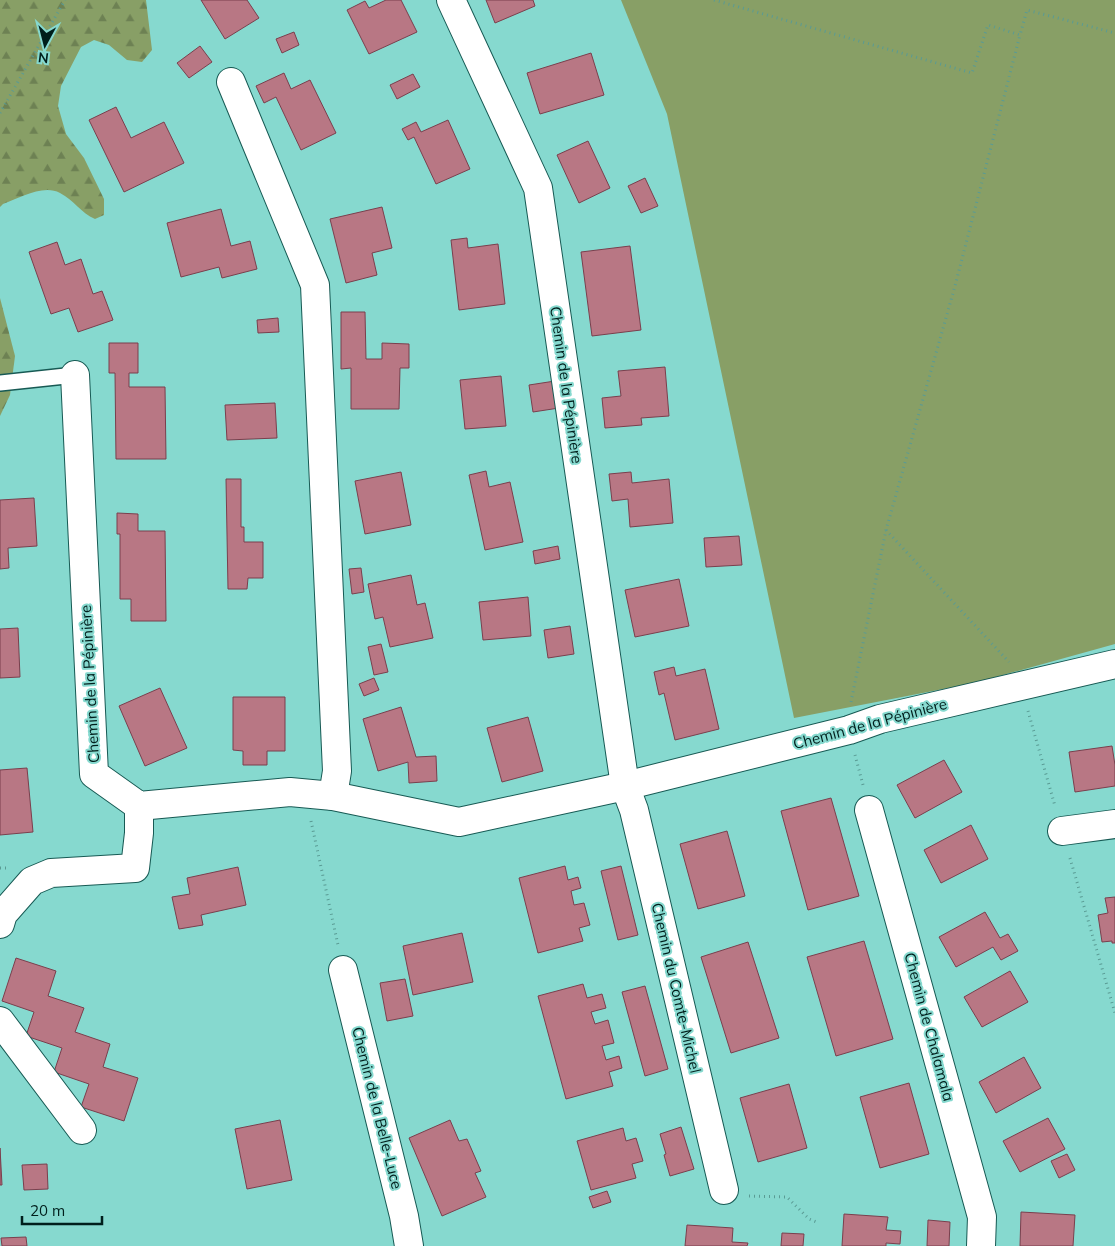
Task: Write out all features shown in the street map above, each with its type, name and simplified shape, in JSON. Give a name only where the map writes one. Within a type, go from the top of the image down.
[{"type":"street","name":"Chemin de la Pépinière","points":[[451,0],[538,188],[625,786]]},
{"type":"street","points":[[231,82],[315,285],[337,771],[332,796]]},
{"type":"street","name":"Chemin de la Pépinière","points":[[75,375],[94,774],[139,806],[290,792],[332,796],[459,822],[625,786],[849,730],[880,719],[1115,664]]},
{"type":"street","name":"Chemin du Comte-Michel","points":[[625,786],[634,810],[724,1190]]},
{"type":"street","points":[[0,924],[3,914],[32,881],[51,873],[135,868],[140,833],[139,806]]},
{"type":"street","name":"Chemin de Chalamala","points":[[869,810],[982,1217],[981,1246]]},
{"type":"street","points":[[1062,831],[1115,824]]},
{"type":"street","name":"Chemin de la Belle-Luce","points":[[343,970],[404,1216],[409,1246]]},
{"type":"street","points":[[0,1021],[82,1130]]},
{"type":"lane","points":[[0,383],[75,375]]},
{"type":"path","points":[[0,113],[65,0]]},
{"type":"path","points":[[714,0],[972,73],[988,25],[1020,35]]},
{"type":"path","points":[[869,810],[849,730],[851,700],[886,530],[955,286],[1027,10],[1115,33]]},
{"type":"path","points":[[886,530],[1014,667],[1022,687],[1115,1013]]},
{"type":"path","points":[[310,818],[343,970]]},
{"type":"path","points":[[724,1190],[748,1196],[787,1197],[809,1219],[819,1223]]},
{"type":"green space","points":[[0,0],[146,0],[152,50],[142,62],[127,60],[109,45],[94,40],[81,47],[61,86],[58,106],[66,134],[84,158],[104,199],[104,215],[95,219],[60,193],[46,190],[24,196],[0,207]]},
{"type":"green space","points":[[621,0],[1115,0],[1115,644],[974,683],[794,718],[667,114]]},
{"type":"green space","points":[[0,298],[15,356],[10,395],[0,416]]},
{"type":"building","points":[[201,0],[247,0],[259,18],[225,39]]},
{"type":"building","points":[[386,0],[401,0],[417,32],[369,54],[347,10],[365,1],[369,8]]},
{"type":"building","points":[[486,0],[533,0],[535,6],[495,23]]},
{"type":"building","points":[[294,32],[299,45],[282,53],[276,39]]},
{"type":"building","points":[[200,46],[212,62],[189,78],[177,63]]},
{"type":"building","points":[[591,53],[604,95],[540,114],[527,73]]},
{"type":"building","points":[[284,73],[291,89],[310,80],[336,133],[301,150],[276,97],[264,103],[256,86]]},
{"type":"building","points":[[413,74],[420,87],[397,99],[390,85]]},
{"type":"building","points":[[116,107],[131,138],[164,122],[184,163],[124,192],[89,120]]},
{"type":"building","points":[[448,120],[470,169],[436,184],[414,137],[408,140],[402,129],[416,122],[421,132]]},
{"type":"building","points":[[588,141],[610,188],[579,203],[557,155]]},
{"type":"building","points":[[645,178],[658,206],[641,213],[628,186]]},
{"type":"building","points":[[382,207],[392,248],[372,253],[377,275],[346,283],[330,219]]},
{"type":"building","points":[[221,209],[231,246],[250,241],[257,269],[222,278],[219,267],[181,277],[167,223]]},
{"type":"building","points":[[467,238],[468,248],[498,244],[505,304],[459,310],[451,240]]},
{"type":"building","points":[[57,242],[65,265],[81,259],[93,294],[102,291],[113,320],[78,332],[69,308],[51,314],[29,252]]},
{"type":"building","points":[[630,246],[641,330],[592,336],[581,252]]},
{"type":"building","points":[[341,312],[365,312],[366,359],[382,359],[382,343],[409,344],[409,368],[400,368],[399,409],[351,409],[351,368],[341,369]]},
{"type":"building","points":[[278,318],[279,332],[258,333],[257,320]]},
{"type":"building","points":[[109,343],[138,343],[138,373],[129,373],[129,387],[165,387],[166,459],[116,459],[115,373],[109,373]]},
{"type":"building","points":[[665,367],[669,416],[641,418],[642,425],[605,428],[602,398],[621,396],[618,371]]},
{"type":"building","points":[[501,376],[506,426],[465,429],[460,380]]},
{"type":"building","points":[[555,381],[559,408],[533,412],[529,385]]},
{"type":"building","points":[[275,403],[277,438],[227,440],[225,405]]},
{"type":"building","points":[[486,471],[489,487],[510,482],[523,542],[485,550],[469,475]]},
{"type":"building","points":[[401,472],[411,525],[365,534],[355,481]]},
{"type":"building","points":[[631,472],[632,483],[669,479],[673,523],[630,527],[628,499],[612,501],[609,474]]},
{"type":"building","points":[[226,479],[241,479],[241,527],[244,527],[244,542],[263,542],[263,578],[248,578],[247,589],[228,589]]},
{"type":"building","points":[[34,498],[37,546],[8,548],[9,568],[0,569],[0,500]]},
{"type":"building","points":[[117,513],[138,514],[138,531],[165,531],[166,621],[131,621],[131,599],[120,599],[120,534],[117,534]]},
{"type":"building","points":[[739,536],[742,565],[706,567],[704,538]]},
{"type":"building","points":[[558,546],[560,559],[535,564],[533,551]]},
{"type":"building","points":[[361,568],[364,592],[352,594],[349,569]]},
{"type":"building","points":[[411,575],[417,605],[425,603],[433,638],[390,647],[383,617],[375,619],[368,584]]},
{"type":"building","points":[[679,579],[689,626],[635,637],[625,590]]},
{"type":"building","points":[[528,597],[531,636],[483,640],[479,602]]},
{"type":"building","points":[[570,626],[574,654],[548,658],[544,630]]},
{"type":"building","points":[[18,628],[20,677],[0,678],[0,629]]},
{"type":"building","points":[[381,644],[388,672],[374,675],[368,647]]},
{"type":"building","points":[[674,667],[676,676],[705,669],[719,729],[675,740],[664,693],[659,695],[654,672]]},
{"type":"building","points":[[374,678],[379,690],[364,696],[359,684]]},
{"type":"building","points":[[160,688],[187,748],[145,766],[119,706]]},
{"type":"building","points":[[233,697],[285,697],[285,751],[267,751],[267,765],[243,765],[243,751],[233,750]]},
{"type":"building","points":[[401,707],[416,757],[436,756],[437,781],[409,783],[408,762],[378,771],[363,719]]},
{"type":"building","points":[[528,717],[543,771],[502,782],[487,728]]},
{"type":"building","points":[[1112,746],[1115,765],[1115,786],[1075,792],[1069,752]]},
{"type":"building","points":[[944,760],[962,792],[915,818],[897,785]]},
{"type":"building","points":[[27,768],[33,832],[0,835],[0,770]]},
{"type":"building","points":[[831,798],[859,896],[808,910],[781,811]]},
{"type":"building","points":[[971,825],[988,859],[941,883],[924,850]]},
{"type":"building","points":[[727,831],[745,896],[698,909],[680,844]]},
{"type":"building","points":[[565,866],[568,880],[578,877],[581,888],[571,891],[574,905],[584,903],[590,925],[579,928],[583,941],[538,953],[519,878]]},
{"type":"building","points":[[621,866],[638,935],[618,940],[601,871]]},
{"type":"building","points":[[238,867],[246,905],[201,915],[203,925],[179,929],[172,897],[190,894],[187,878]]},
{"type":"building","points":[[1115,897],[1115,943],[1112,943],[1112,941],[1102,942],[1098,915],[1108,913],[1105,898]]},
{"type":"building","points":[[985,912],[1000,938],[1008,934],[1018,951],[1001,960],[993,947],[956,967],[939,937]]},
{"type":"building","points":[[462,933],[473,982],[413,995],[403,946]]},
{"type":"building","points":[[864,941],[893,1039],[836,1056],[807,957]]},
{"type":"building","points":[[748,942],[779,1038],[731,1053],[701,957]]},
{"type":"building","points":[[16,958],[56,971],[48,996],[84,1008],[75,1032],[110,1044],[103,1067],[138,1078],[124,1121],[81,1107],[89,1084],[54,1072],[62,1048],[26,1036],[34,1012],[2,1001]]},
{"type":"building","points":[[1010,971],[1028,1002],[982,1027],[964,997]]},
{"type":"building","points":[[405,979],[413,1016],[387,1021],[380,983]]},
{"type":"building","points":[[583,984],[587,998],[602,994],[606,1008],[591,1012],[595,1024],[608,1020],[614,1043],[602,1046],[606,1060],[619,1056],[622,1068],[609,1072],[613,1086],[566,1099],[538,996]]},
{"type":"building","points":[[645,986],[668,1069],[645,1076],[622,992]]},
{"type":"building","points":[[1024,1057],[1041,1088],[996,1113],[979,1082]]},
{"type":"building","points":[[909,1083],[929,1154],[880,1168],[860,1097]]},
{"type":"building","points":[[789,1084],[807,1148],[758,1162],[740,1098]]},
{"type":"building","points":[[1048,1118],[1065,1149],[1020,1172],[1003,1141]]},
{"type":"building","points":[[280,1120],[292,1180],[247,1189],[235,1129]]},
{"type":"building","points":[[450,1120],[459,1141],[467,1139],[481,1171],[475,1173],[486,1197],[442,1216],[409,1138]]},
{"type":"building","points":[[681,1127],[694,1169],[670,1176],[660,1134]]},
{"type":"building","points":[[623,1128],[626,1141],[636,1138],[643,1161],[632,1164],[636,1178],[591,1190],[577,1141]]},
{"type":"building","points":[[0,1148],[2,1185],[0,1185]]},
{"type":"building","points":[[1067,1154],[1075,1170],[1059,1178],[1051,1161]]},
{"type":"building","points":[[47,1164],[48,1189],[24,1190],[22,1165]]},
{"type":"building","points":[[607,1191],[611,1202],[593,1208],[589,1197]]},
{"type":"building","points":[[1021,1212],[1075,1215],[1073,1246],[1020,1246]]},
{"type":"building","points":[[844,1214],[888,1217],[886,1230],[901,1231],[900,1244],[886,1243],[886,1246],[842,1246]]},
{"type":"building","points":[[928,1220],[950,1222],[949,1246],[927,1246]]},
{"type":"building","points":[[687,1225],[733,1228],[732,1242],[748,1243],[747,1246],[685,1246]]},
{"type":"building","points":[[782,1233],[804,1234],[803,1246],[781,1246]]},
{"type":"building","points":[[26,1237],[27,1246],[2,1246],[1,1238]]}]
